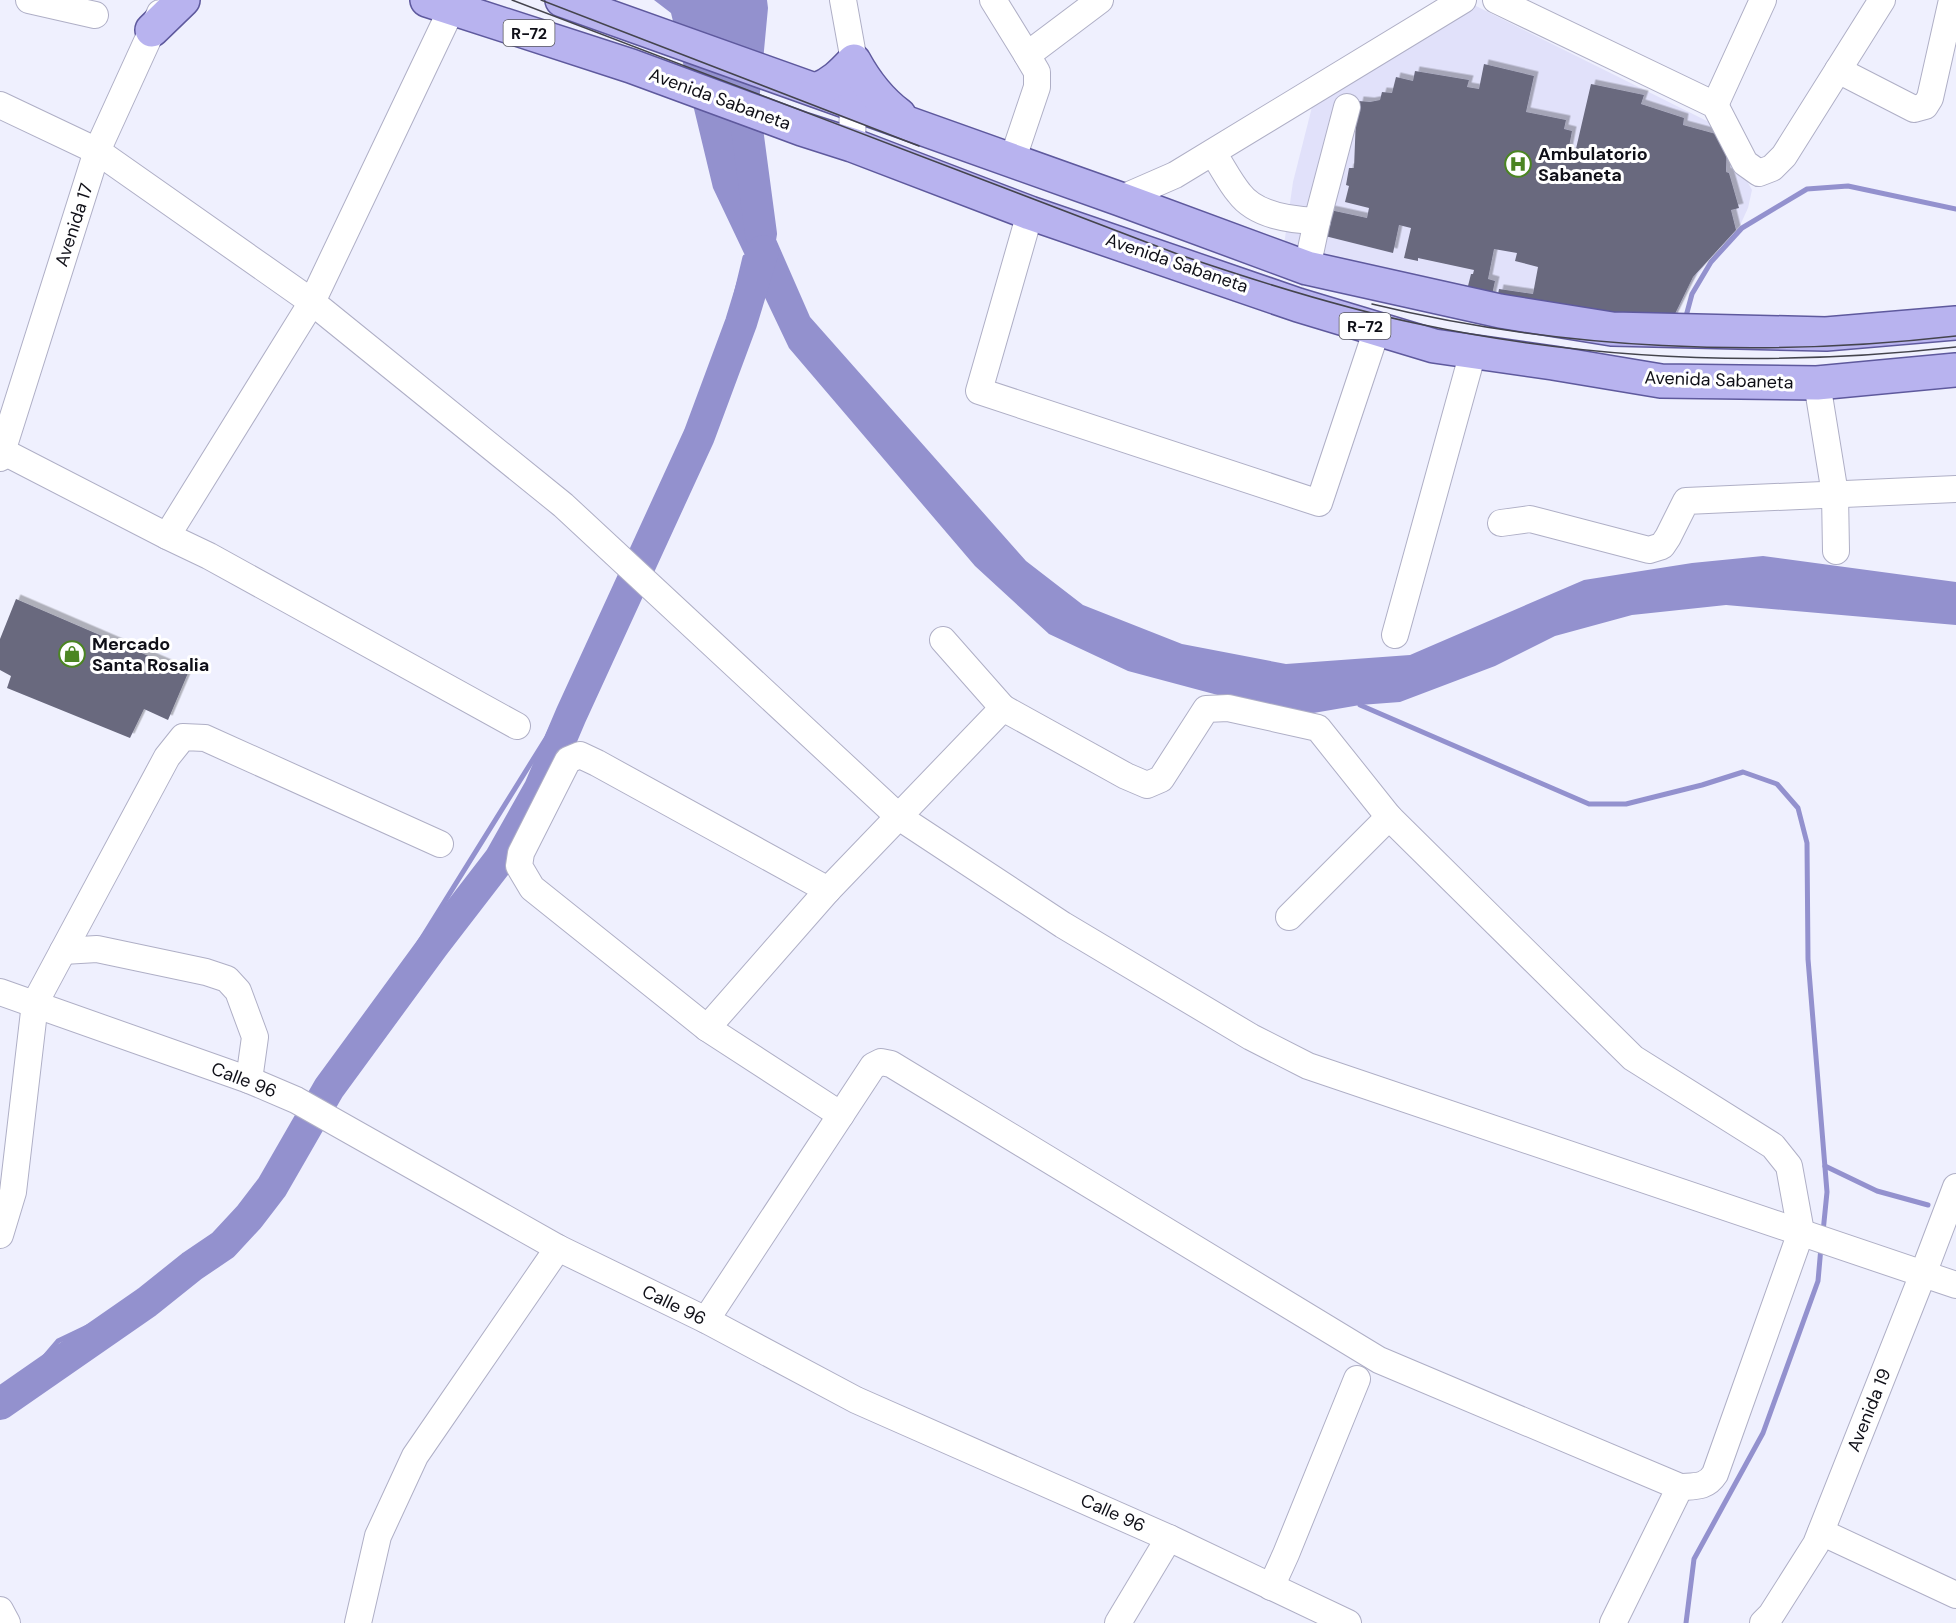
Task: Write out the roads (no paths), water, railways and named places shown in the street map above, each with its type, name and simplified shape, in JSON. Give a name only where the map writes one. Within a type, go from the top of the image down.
[{"type":"main road","name":"R-72","points":[[562,0],[1307,268],[1500,311],[1612,330],[1826,334],[1956,323]]},
{"type":"main road","name":"Avenida Sabaneta","points":[[440,4],[631,66],[852,145],[1030,213],[1298,305],[1434,346],[1662,381],[1817,383],[1956,370]]},
{"type":"main road","points":[[813,89],[827,86],[854,61],[866,82],[884,103],[915,127]]},
{"type":"street","points":[[29,0],[95,15]]},
{"type":"street","points":[[843,0],[854,61],[852,145]]},
{"type":"street","points":[[993,0],[1037,72],[1037,87],[1012,161]]},
{"type":"street","points":[[1027,55],[1100,0]]},
{"type":"street","points":[[1120,199],[1175,175],[1214,153],[1463,0]]},
{"type":"street","points":[[1496,0],[1715,105],[1745,163],[1759,173],[1772,168],[1784,156],[1882,0]]},
{"type":"street","points":[[1715,105],[1763,0]]},
{"type":"street","points":[[1838,70],[1914,109],[1925,106],[1930,98],[1952,0]]},
{"type":"street","points":[[167,536],[312,302],[440,4]]},
{"type":"street","name":"Avenida 17","points":[[1,453],[97,150],[163,9]]},
{"type":"street","points":[[0,105],[97,150],[312,302],[563,505],[899,817],[1063,925],[1251,1037],[1308,1066],[1956,1285]]},
{"type":"street","points":[[1307,268],[1347,107]]},
{"type":"street","points":[[1214,153],[1240,195],[1264,213],[1298,220],[1317,221]]},
{"type":"street","points":[[1175,175],[1173,201],[1176,220]]},
{"type":"street","points":[[1030,213],[979,391],[1319,503],[1377,329]]},
{"type":"street","points":[[1395,635],[1473,352]]},
{"type":"street","points":[[1817,383],[1835,494],[1836,550]]},
{"type":"street","points":[[1,453],[219,562],[517,726]]},
{"type":"street","points":[[1501,523],[1530,519],[1649,550],[1662,546],[1686,501],[1956,489]]},
{"type":"street","points":[[706,1320],[873,1066],[881,1062],[891,1064],[1379,1360],[1680,1487],[1702,1486],[1710,1483],[1715,1474],[1801,1232],[1789,1166],[1773,1146],[1633,1058],[1389,818],[1318,728],[1228,708],[1206,709],[1161,778],[1147,784],[1126,776],[1003,708],[944,640]]},
{"type":"street","points":[[707,1028],[828,890],[1003,708]]},
{"type":"street","points":[[0,1235],[13,1192],[35,1004],[167,758],[183,737],[205,738],[440,844]]},
{"type":"street","points":[[828,890],[580,755],[568,760],[521,853],[519,866],[532,888],[707,1028],[841,1115]]},
{"type":"street","points":[[1289,917],[1389,818]]},
{"type":"street","points":[[63,951],[97,949],[206,972],[227,979],[238,991],[255,1037],[249,1080]]},
{"type":"street","name":"Calle 96","points":[[0,992],[249,1080],[296,1100],[558,1248],[706,1320],[856,1400],[1169,1538],[1348,1623]]},
{"type":"street","name":"Avenida 19","points":[[1762,1623],[1772,1615],[1816,1545],[1956,1186]]},
{"type":"street","points":[[358,1623],[378,1536],[415,1456],[558,1248]]},
{"type":"street","points":[[1271,1587],[1357,1379]]},
{"type":"street","points":[[1614,1623],[1680,1487]]},
{"type":"street","points":[[1821,1532],[1956,1595]]},
{"type":"street","points":[[1118,1623],[1169,1538]]},
{"type":"street","points":[[0,1610],[7,1623]]},
{"type":"water","points":[[654,0],[767,0],[756,135],[747,173],[810,317],[1026,561],[1083,605],[1182,644],[1286,664],[1410,655],[1584,580],[1692,563],[1763,556],[1956,582],[1956,625],[1726,605],[1632,615],[1555,636],[1495,666],[1400,702],[1360,705],[1296,716],[1128,671],[1049,634],[975,566],[789,348],[713,188],[671,13]]},
{"type":"waterway","points":[[745,114],[761,234]]},
{"type":"waterway","points":[[1685,320],[1692,294],[1711,262],[1742,228],[1807,189],[1848,186],[1956,209]]},
{"type":"waterway","points":[[0,1404],[147,1302],[192,1266],[223,1245],[249,1217],[272,1187],[329,1088],[500,859],[540,788],[699,436],[741,323],[763,251]]},
{"type":"waterway","points":[[632,560],[721,357],[745,257]]},
{"type":"waterway","points":[[318,1105],[547,737],[625,574]]},
{"type":"waterway","points":[[1360,705],[1589,804],[1626,804],[1743,772],[1777,784],[1798,808],[1807,843],[1808,959],[1827,1192],[1823,1232]]},
{"type":"waterway","points":[[0,1409],[58,1341],[217,1265],[311,1116]]},
{"type":"waterway","points":[[1825,1166],[1877,1191],[1928,1205]]},
{"type":"waterway","points":[[1686,1623],[1694,1559],[1763,1433],[1818,1281],[1821,1247]]},
{"type":"tram line","points":[[512,0],[1180,255],[1359,310],[1485,336],[1619,353],[1687,357],[1822,357],[1956,347]]},
{"type":"tram line","points":[[541,0],[919,146]]},
{"type":"tram line","points":[[1372,304],[1516,332],[1662,346],[1810,347],[1956,336]]},
{"type":"place","name":"Ambulatorio Sabaneta","points":[[1518,164]]},
{"type":"place","name":"Mercado Santa Rosalia","points":[[72,654]]}]
